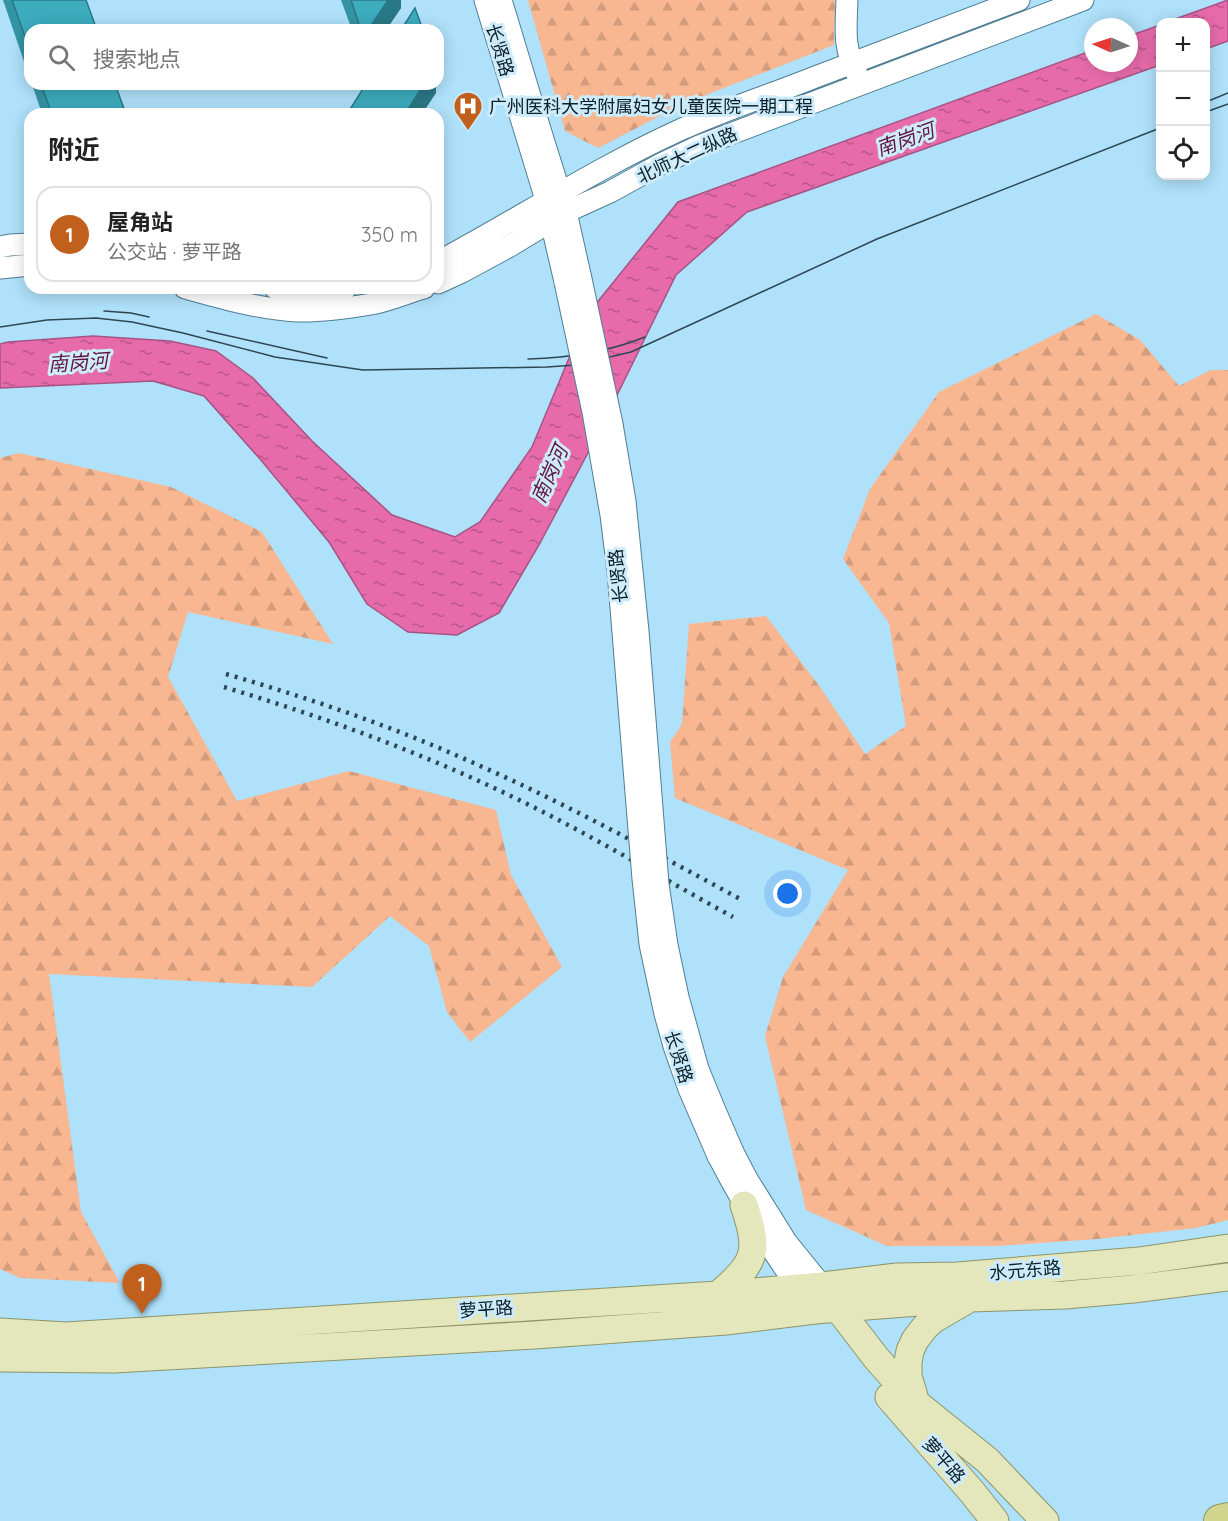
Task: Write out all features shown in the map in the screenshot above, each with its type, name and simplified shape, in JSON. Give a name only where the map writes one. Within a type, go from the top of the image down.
[{"type":"highway","points":[[1220,1521],[1228,1519]]},
{"type":"main road","points":[[718,1295],[739,1276],[750,1261],[754,1247],[753,1236],[744,1205]]},
{"type":"main road","name":"水元东路","points":[[818,1298],[897,1277],[957,1276],[1139,1261],[1228,1248]]},
{"type":"main road","name":"水元东路","points":[[818,1298],[970,1298],[1065,1295],[1228,1277]]},
{"type":"main road","name":"萝平路","points":[[0,1332],[66,1336],[718,1295],[818,1298],[982,1470],[1024,1521]]},
{"type":"main road","name":"萝平路","points":[[0,1358],[114,1359],[535,1335],[726,1321],[818,1298]]},
{"type":"main road","name":"萝平路","points":[[818,1298],[868,1373],[976,1521]]},
{"type":"main road","points":[[916,1403],[908,1376],[910,1351],[915,1340],[934,1319],[970,1298]]},
{"type":"main road","points":[[0,1316],[66,1336]]},
{"type":"main road","name":"萝平路","points":[[868,1373],[995,1521]]},
{"type":"main road","name":"萝平路","points":[[916,1403],[987,1460],[1045,1521]]},
{"type":"street","name":"长贤路","points":[[485,0],[553,196],[573,281],[612,424],[625,501],[658,884],[667,945],[698,1069],[725,1154]]},
{"type":"street","name":"长贤路","points":[[501,0],[543,139],[553,196]]},
{"type":"street","points":[[848,0],[846,42],[851,63],[862,83]]},
{"type":"street","name":"北师大二纵路","points":[[444,259],[593,174],[683,128],[1019,0]]},
{"type":"street","name":"北师大二纵路","points":[[444,280],[559,217],[699,146],[1083,0]]},
{"type":"street","points":[[0,247],[24,244]]},
{"type":"street","points":[[0,268],[24,266]]},
{"type":"street","points":[[206,294],[268,308],[298,311],[373,304],[405,294]]},
{"type":"street","points":[[725,1154],[744,1205],[762,1236],[818,1298]]},
{"type":"street","points":[[725,1154],[747,1179],[818,1298]]},
{"type":"green space","points":[[528,0],[835,0],[834,45],[683,104],[598,148],[565,131]]},
{"type":"green space","points":[[1096,314],[1140,340],[1179,386],[1211,370],[1228,370],[1228,1220],[1196,1228],[1097,1239],[997,1246],[887,1246],[806,1210],[765,1036],[783,977],[848,870],[675,798],[670,742],[682,724],[689,624],[766,616],[820,687],[865,754],[906,726],[889,623],[843,559],[870,489],[939,392]]},
{"type":"green space","points":[[19,453],[171,487],[262,532],[333,644],[188,612],[168,677],[237,801],[349,771],[496,810],[511,875],[562,967],[470,1042],[447,1012],[429,946],[390,916],[312,987],[49,974],[81,1212],[120,1283],[20,1278],[0,1269],[0,458]]},
{"type":"water","points":[[1228,0],[1228,41],[1210,48],[1210,18],[1178,18]]},
{"type":"water","name":"南岗河","points":[[1156,26],[1156,66],[747,212],[676,275],[599,432],[539,545],[499,613],[457,635],[408,632],[367,604],[329,542],[204,396],[153,381],[0,388],[0,344],[8,342],[93,336],[170,341],[216,351],[253,378],[312,441],[392,515],[455,537],[480,522],[532,447],[587,315],[678,202],[1084,53],[1084,72],[1138,72],[1138,33]]},
{"type":"building","points":[[12,0],[86,0],[95,24],[24,24],[24,34]]},
{"type":"building","points":[[351,0],[388,0],[372,24],[359,24]]},
{"type":"building","points":[[415,8],[421,24],[405,24]]},
{"type":"building","points":[[43,90],[117,90],[124,108],[50,108]]},
{"type":"building","points":[[362,90],[420,90],[409,108],[351,108]]},
{"type":"tram line","points":[[1210,100],[1228,93]]},
{"type":"tram line","points":[[1210,111],[1228,104]]},
{"type":"tram line","points":[[0,327],[47,320],[96,318],[132,322],[275,357],[363,370],[576,365],[631,352],[877,239],[1156,130]]},
{"type":"tram line","points":[[104,311],[149,317]]},
{"type":"tram line","points":[[207,331],[327,358]]},
{"type":"tram line","points":[[528,359],[588,353],[617,347],[645,337]]},
{"type":"railway","points":[[226,674],[354,715],[447,751],[579,813],[742,900]]},
{"type":"railway","points":[[224,687],[371,736],[443,765],[569,825],[733,917]]},
{"type":"place","name":"广州医科大学附属妇女儿童医院一期工程","points":[[468,132]]},
{"type":"place","name":"屋角站","points":[[142,1314]]}]
